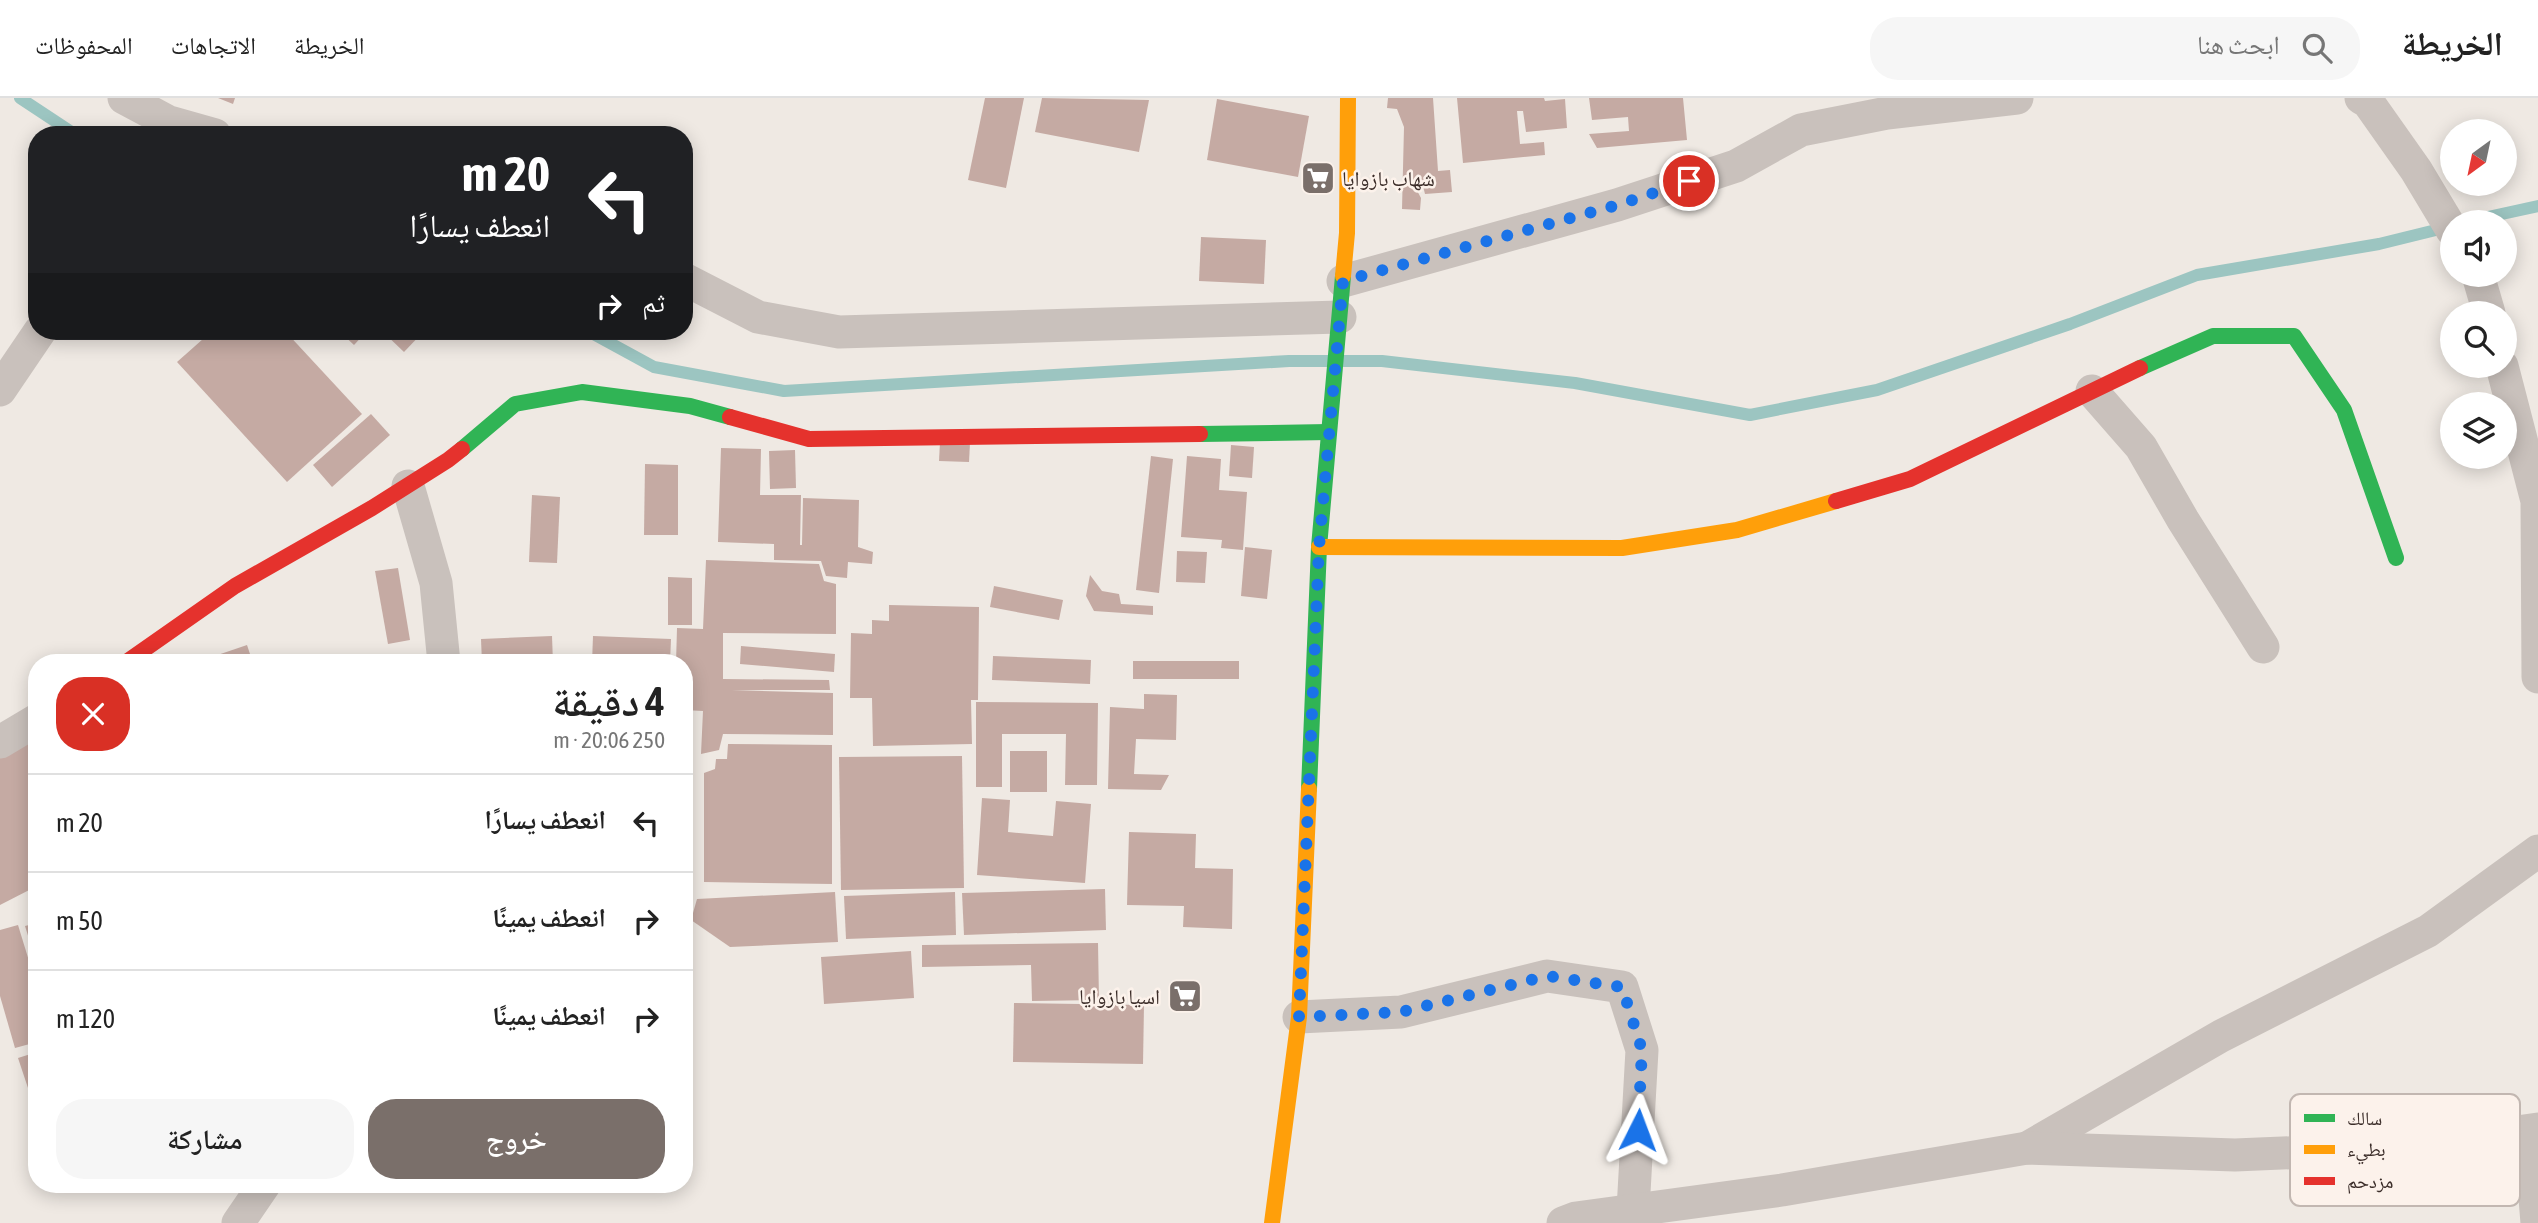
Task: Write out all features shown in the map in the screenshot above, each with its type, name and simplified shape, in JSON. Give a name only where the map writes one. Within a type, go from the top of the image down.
[{"type":"street","points":[[124,98],[169,122],[183,126]]},
{"type":"street","points":[[1272,1223],[1299,1017],[1319,547],[1348,233],[1348,98]]},
{"type":"street","points":[[1343,281],[1618,205],[1736,166],[1801,130],[1887,113],[2017,98]]},
{"type":"street","points":[[2361,98],[2368,102],[2416,170],[2440,210]]},
{"type":"street","points":[[693,284],[758,317],[839,332],[1340,317]]},
{"type":"street","points":[[1319,547],[1622,548],[1737,530],[1910,479],[2213,336],[2294,336],[2344,410],[2396,558]]},
{"type":"street","points":[[0,390],[34,340]]},
{"type":"street","points":[[2505,378],[2537,501],[2538,677]]},
{"type":"street","points":[[138,654],[235,586],[448,460],[515,404],[582,391],[690,406],[809,439],[1329,432]]},
{"type":"street","points":[[2092,391],[2141,447],[2183,520],[2263,647]]},
{"type":"street","points":[[408,486],[436,583],[443,654]]},
{"type":"street","points":[[0,743],[28,726]]},
{"type":"street","points":[[2027,1148],[2221,1036],[2428,931],[2538,851]]},
{"type":"street","points":[[1299,1017],[1401,1012],[1547,976],[1622,987],[1642,1050],[1633,1210]]},
{"type":"street","points":[[2520,1132],[2538,1130],[2535,1186],[2537,1223]]},
{"type":"street","points":[[1563,1223],[1576,1218],[1782,1190],[2027,1148],[2235,1155],[2290,1153]]},
{"type":"street","points":[[239,1223],[259,1193]]},
{"type":"building","points":[[218,98],[235,98],[233,104]]},
{"type":"building","points":[[985,98],[1024,98],[1006,188],[968,180]]},
{"type":"building","points":[[1042,98],[1149,100],[1139,152],[1035,132]]},
{"type":"building","points":[[1388,98],[1433,98],[1438,171],[1450,170],[1452,192],[1425,194],[1423,186],[1414,185],[1421,198],[1420,210],[1402,209],[1404,127],[1397,109],[1387,108]]},
{"type":"building","points":[[1457,98],[1544,98],[1545,101],[1565,99],[1567,128],[1526,132],[1523,111],[1517,111],[1520,144],[1544,142],[1545,155],[1463,163]]},
{"type":"building","points":[[1589,98],[1683,98],[1687,140],[1597,148],[1589,134],[1629,131],[1628,117],[1592,120]]},
{"type":"building","points":[[1217,99],[1309,116],[1298,177],[1207,160]]},
{"type":"building","points":[[1201,237],[1266,240],[1264,284],[1199,281]]},
{"type":"building","points":[[202,340],[293,340],[362,414],[287,482],[177,362]]},
{"type":"building","points":[[391,340],[415,340],[404,352]]},
{"type":"building","points":[[371,414],[390,435],[332,487],[313,465]]},
{"type":"building","points":[[940,442],[970,443],[969,462],[939,461]]},
{"type":"building","points":[[1231,445],[1254,447],[1252,478],[1229,476]]},
{"type":"building","points":[[721,448],[761,449],[760,495],[801,495],[800,545],[803,498],[859,500],[858,547],[873,552],[872,564],[848,562],[847,578],[826,576],[821,561],[774,560],[774,544],[718,542]]},
{"type":"building","points":[[795,450],[796,488],[770,489],[769,451]]},
{"type":"building","points":[[1151,456],[1173,459],[1159,593],[1136,590]]},
{"type":"building","points":[[1187,456],[1221,459],[1219,490],[1247,492],[1243,550],[1221,548],[1222,540],[1181,537]]},
{"type":"building","points":[[645,464],[678,465],[678,535],[644,535]]},
{"type":"building","points":[[532,495],[560,497],[557,563],[529,562]]},
{"type":"building","points":[[1245,547],[1272,550],[1267,599],[1241,596]]},
{"type":"building","points":[[1177,551],[1207,552],[1205,583],[1176,582]]},
{"type":"building","points":[[706,560],[819,564],[824,581],[836,584],[836,634],[723,633],[723,679],[829,680],[830,690],[732,690],[833,693],[833,735],[723,734],[719,750],[701,754],[703,711],[693,710],[693,654],[676,654],[677,628],[703,629]]},
{"type":"building","points":[[398,568],[410,640],[388,644],[375,571]]},
{"type":"building","points":[[1090,575],[1102,591],[1119,594],[1121,604],[1153,606],[1153,615],[1094,611],[1086,596]]},
{"type":"building","points":[[668,577],[692,578],[692,625],[668,625]]},
{"type":"building","points":[[994,586],[1063,600],[1059,620],[990,607]]},
{"type":"building","points":[[889,605],[979,607],[978,700],[971,700],[972,744],[873,746],[872,698],[850,698],[851,633],[872,634],[872,620],[889,621]]},
{"type":"building","points":[[552,636],[553,654],[482,654],[481,639]]},
{"type":"building","points":[[593,636],[671,639],[670,654],[592,654]]},
{"type":"building","points":[[247,645],[250,654],[220,654]]},
{"type":"building","points":[[741,646],[835,654],[834,672],[740,664]]},
{"type":"building","points":[[993,656],[1091,660],[1090,684],[992,680]]},
{"type":"building","points":[[1133,661],[1239,661],[1239,679],[1133,679]]},
{"type":"building","points":[[1144,694],[1177,695],[1176,740],[1136,739],[1134,774],[1169,775],[1161,790],[1108,789],[1110,707],[1144,709]]},
{"type":"building","points":[[976,702],[1098,703],[1097,785],[1065,785],[1066,734],[1002,734],[1002,787],[976,787]]},
{"type":"building","points":[[28,742],[28,891],[0,905],[0,756]]},
{"type":"building","points":[[728,744],[832,745],[832,884],[704,882],[704,773],[715,769],[716,759],[727,759]]},
{"type":"building","points":[[1010,751],[1047,751],[1047,792],[1010,792]]},
{"type":"building","points":[[962,756],[964,888],[841,890],[839,757]]},
{"type":"building","points":[[982,798],[1010,800],[1008,832],[1053,836],[1056,801],[1091,804],[1085,883],[977,875]]},
{"type":"building","points":[[1129,832],[1196,834],[1195,868],[1233,869],[1232,929],[1183,927],[1184,906],[1127,905]]},
{"type":"building","points":[[1105,889],[1106,930],[964,935],[962,893]]},
{"type":"building","points":[[835,892],[838,942],[730,947],[693,921],[697,899]]},
{"type":"building","points":[[955,892],[956,935],[846,939],[844,896]]},
{"type":"building","points":[[18,925],[28,958],[28,1044],[15,1048],[0,996],[0,930]]},
{"type":"building","points":[[1098,943],[1099,1000],[1032,1001],[1031,965],[922,967],[922,945]]},
{"type":"building","points":[[911,951],[914,998],[824,1004],[821,957]]},
{"type":"building","points":[[1014,1003],[1144,1005],[1143,1064],[1013,1062]]},
{"type":"building","points":[[28,1055],[28,1088],[18,1058]]},
{"type":"waterway","points":[[20,98],[62,126]]},
{"type":"waterway","points":[[2517,211],[2538,206]]},
{"type":"waterway","points":[[604,340],[654,367],[784,391],[1289,361],[1382,361],[1575,383],[1750,415],[1877,390],[2070,324],[2197,275],[2379,244],[2440,229]]},
{"type":"traffic: fast","points":[[1309,789],[1319,547],[1343,276]]},
{"type":"traffic: fast","points":[[2140,368],[2213,336],[2294,336],[2344,410],[2396,558]]},
{"type":"traffic: fast","points":[[462,449],[515,404],[582,392],[690,406],[730,417]]},
{"type":"traffic: fast","points":[[1200,434],[1329,432]]},
{"type":"traffic: slow","points":[[1343,276],[1347,233],[1348,98]]},
{"type":"traffic: slow","points":[[1319,547],[1622,548],[1737,530],[1836,501]]},
{"type":"traffic: slow","points":[[1272,1223],[1299,1017],[1309,789]]},
{"type":"traffic: jam","points":[[1836,501],[1910,479],[2140,368]]},
{"type":"traffic: jam","points":[[730,417],[809,439],[1200,434]]},
{"type":"traffic: jam","points":[[138,654],[235,586],[372,508],[462,449]]},
{"type":"place","name":"شهاب بازوايا","points":[[1318,178]]},
{"type":"place","name":"اسيا بازوايا","points":[[1185,996]]},
{"type":"route","points":[[1638,1130],[1642,1050],[1622,987],[1547,976],[1401,1012],[1299,1017],[1319,547],[1343,281],[1618,205],[1689,181]]}]
